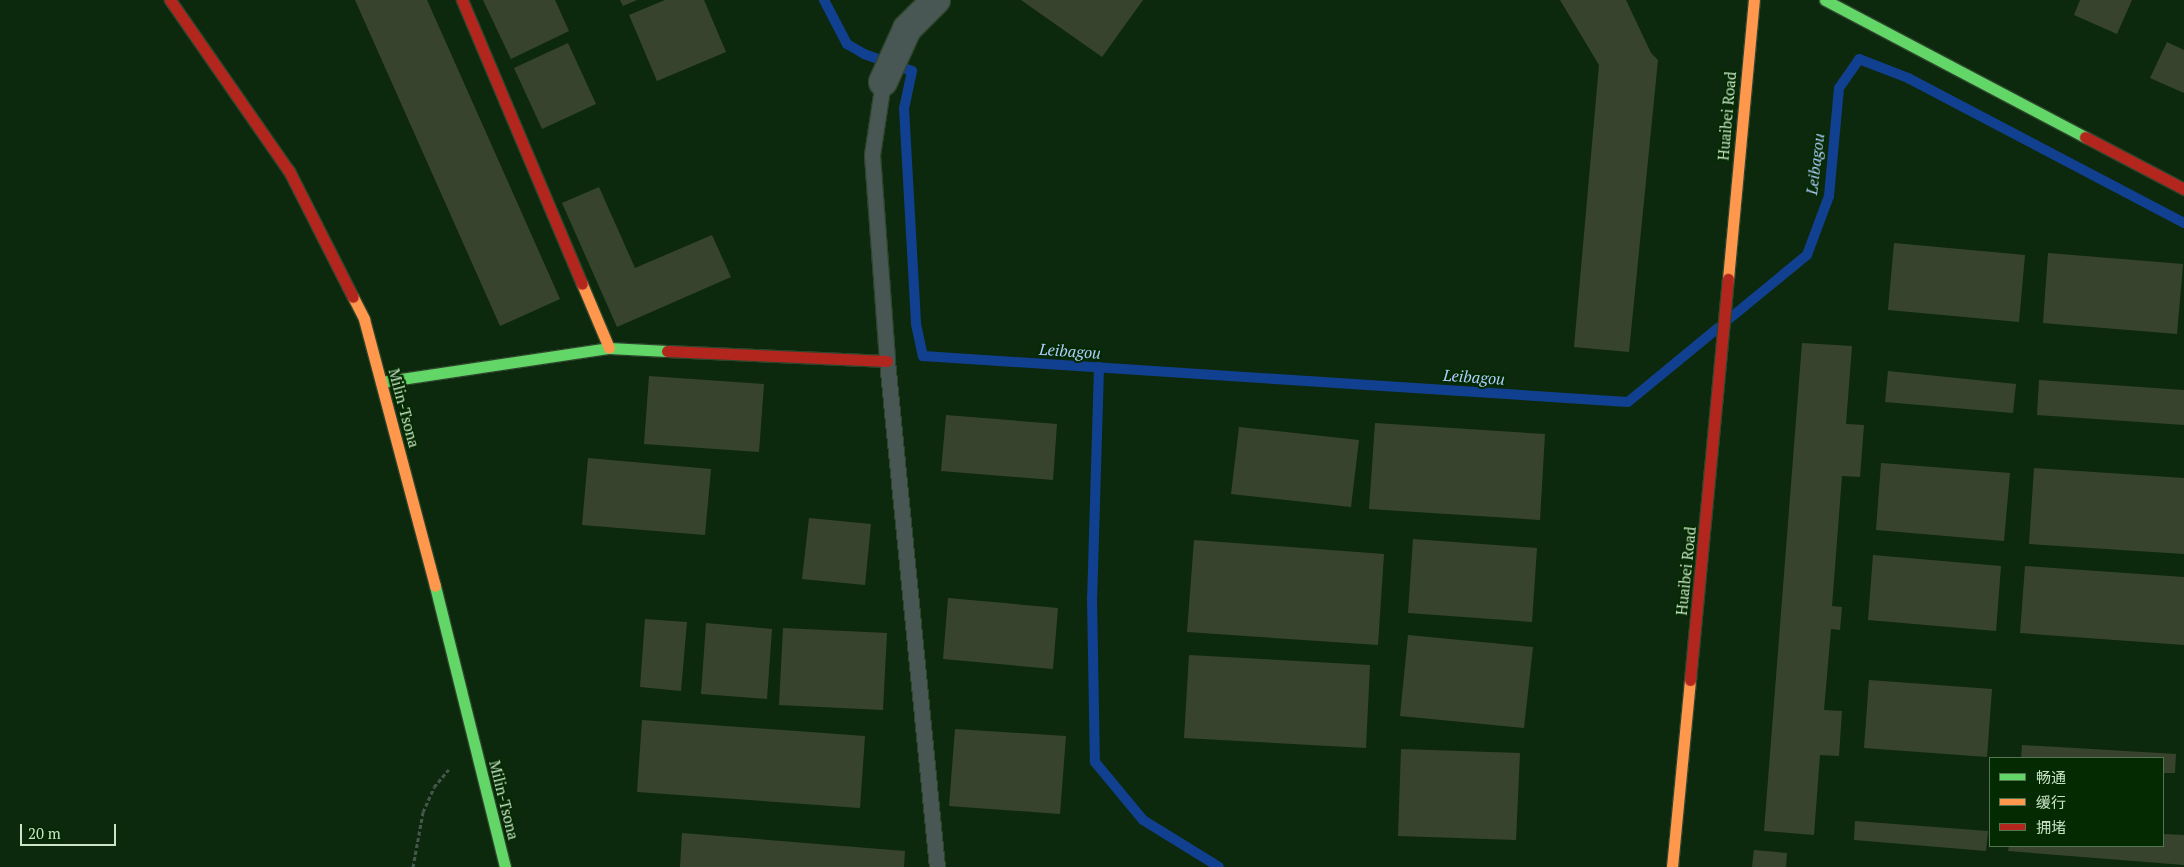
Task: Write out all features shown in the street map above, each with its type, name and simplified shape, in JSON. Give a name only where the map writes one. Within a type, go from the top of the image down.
[{"type":"main road","name":"Milin-Tsona","points":[[170,0],[289,171],[364,319],[478,756],[505,867]]},
{"type":"main road","points":[[462,0],[609,348]]},
{"type":"main road","name":"Huaibei Road","points":[[1672,867],[1754,0]]},
{"type":"main road","points":[[1825,0],[2184,189]]},
{"type":"main road","points":[[381,382],[609,348],[887,361]]},
{"type":"street","points":[[882,82],[908,29],[936,0]]},
{"type":"lane","points":[[882,82],[872,155],[887,361],[937,867]]},
{"type":"path","points":[[413,867],[423,812],[434,788],[450,768],[478,756]]},
{"type":"building","points":[[355,0],[427,0],[560,299],[500,326]]},
{"type":"building","points":[[483,0],[555,0],[569,31],[511,59]]},
{"type":"building","points":[[620,0],[637,0],[623,6]]},
{"type":"building","points":[[665,0],[704,0],[726,52],[657,81],[629,15]]},
{"type":"building","points":[[1021,0],[1143,0],[1102,57]]},
{"type":"building","points":[[1560,0],[1626,0],[1651,53],[1658,60],[1629,352],[1574,347],[1599,65]]},
{"type":"building","points":[[2080,0],[2132,0],[2117,34],[2074,15]]},
{"type":"building","points":[[2167,42],[2184,50],[2184,93],[2150,78]]},
{"type":"building","points":[[568,43],[596,104],[542,129],[514,68]]},
{"type":"building","points":[[599,187],[635,268],[712,235],[731,277],[617,327],[562,203]]},
{"type":"building","points":[[1894,243],[2025,255],[2019,322],[1888,310]]},
{"type":"building","points":[[2048,253],[2183,264],[2177,334],[2043,323]]},
{"type":"building","points":[[1802,343],[1852,346],[1846,424],[1864,425],[1860,477],[1842,476],[1832,606],[1842,607],[1840,630],[1831,629],[1824,710],[1842,711],[1839,756],[1820,755],[1814,835],[1764,831]]},
{"type":"building","points":[[1888,371],[2016,384],[2013,413],[1885,402]]},
{"type":"building","points":[[649,376],[764,384],[759,452],[644,444]]},
{"type":"building","points":[[2039,380],[2184,390],[2184,425],[2037,415]]},
{"type":"building","points":[[946,415],[1057,424],[1053,480],[941,471]]},
{"type":"building","points":[[1375,423],[1545,434],[1540,520],[1369,509]]},
{"type":"building","points":[[1239,427],[1359,440],[1351,507],[1231,494]]},
{"type":"building","points":[[588,458],[711,469],[705,535],[582,525]]},
{"type":"building","points":[[1881,463],[2010,473],[2004,541],[1876,530]]},
{"type":"building","points":[[2034,468],[2184,478],[2184,554],[2029,544]]},
{"type":"building","points":[[809,518],[871,524],[865,585],[802,579]]},
{"type":"building","points":[[1413,539],[1537,548],[1532,622],[1408,613]]},
{"type":"building","points":[[1194,540],[1384,554],[1378,645],[1187,632]]},
{"type":"building","points":[[1873,555],[2001,566],[1996,631],[1868,620]]},
{"type":"building","points":[[2025,566],[2184,577],[2184,645],[2020,633]]},
{"type":"building","points":[[948,598],[1058,608],[1053,669],[943,659]]},
{"type":"building","points":[[645,619],[687,622],[681,691],[640,687]]},
{"type":"building","points":[[706,623],[772,629],[767,699],[701,694]]},
{"type":"building","points":[[783,628],[887,633],[883,710],[779,705]]},
{"type":"building","points":[[1408,635],[1533,647],[1524,728],[1400,716]]},
{"type":"building","points":[[1189,655],[1370,665],[1366,748],[1184,738]]},
{"type":"building","points":[[1869,680],[1992,689],[1987,757],[1864,748]]},
{"type":"building","points":[[642,720],[865,736],[860,808],[637,792]]},
{"type":"building","points":[[955,729],[1066,736],[1060,814],[949,806]]},
{"type":"building","points":[[2022,745],[2176,754],[2175,773],[2164,773],[2164,757],[2021,757]]},
{"type":"building","points":[[1401,749],[1520,753],[1516,840],[1398,836]]},
{"type":"building","points":[[1855,821],[1988,831],[1986,851],[1854,840]]},
{"type":"building","points":[[682,833],[905,851],[904,867],[680,867]]},
{"type":"building","points":[[2164,834],[2184,835],[2184,865],[2008,851],[2009,847],[2164,847]]},
{"type":"building","points":[[1754,850],[1787,853],[1786,867],[1752,867]]},
{"type":"waterway","name":"Leibagou","points":[[824,0],[847,44],[864,54],[912,71],[904,108],[916,324],[923,356],[1628,402],[1718,328]]},
{"type":"waterway","name":"Leibagou","points":[[1729,319],[1807,255],[1829,196],[1839,88],[1859,59],[1908,78],[2184,223]]},
{"type":"waterway","points":[[1099,367],[1092,597],[1095,762],[1143,820],[1219,867]]},
{"type":"traffic: fast","points":[[1825,0],[2085,137]]},
{"type":"traffic: fast","points":[[381,382],[609,348],[667,351]]},
{"type":"traffic: fast","points":[[435,586],[505,867]]},
{"type":"traffic: slow","points":[[1728,279],[1754,0]]},
{"type":"traffic: slow","points":[[582,284],[609,348]]},
{"type":"traffic: slow","points":[[353,297],[364,319],[435,586]]},
{"type":"traffic: slow","points":[[1672,867],[1690,680]]},
{"type":"traffic: jam","points":[[170,0],[289,171],[353,297]]},
{"type":"traffic: jam","points":[[462,0],[582,284]]},
{"type":"traffic: jam","points":[[2085,137],[2184,189]]},
{"type":"traffic: jam","points":[[1690,680],[1728,279]]},
{"type":"traffic: jam","points":[[667,351],[887,361]]}]
